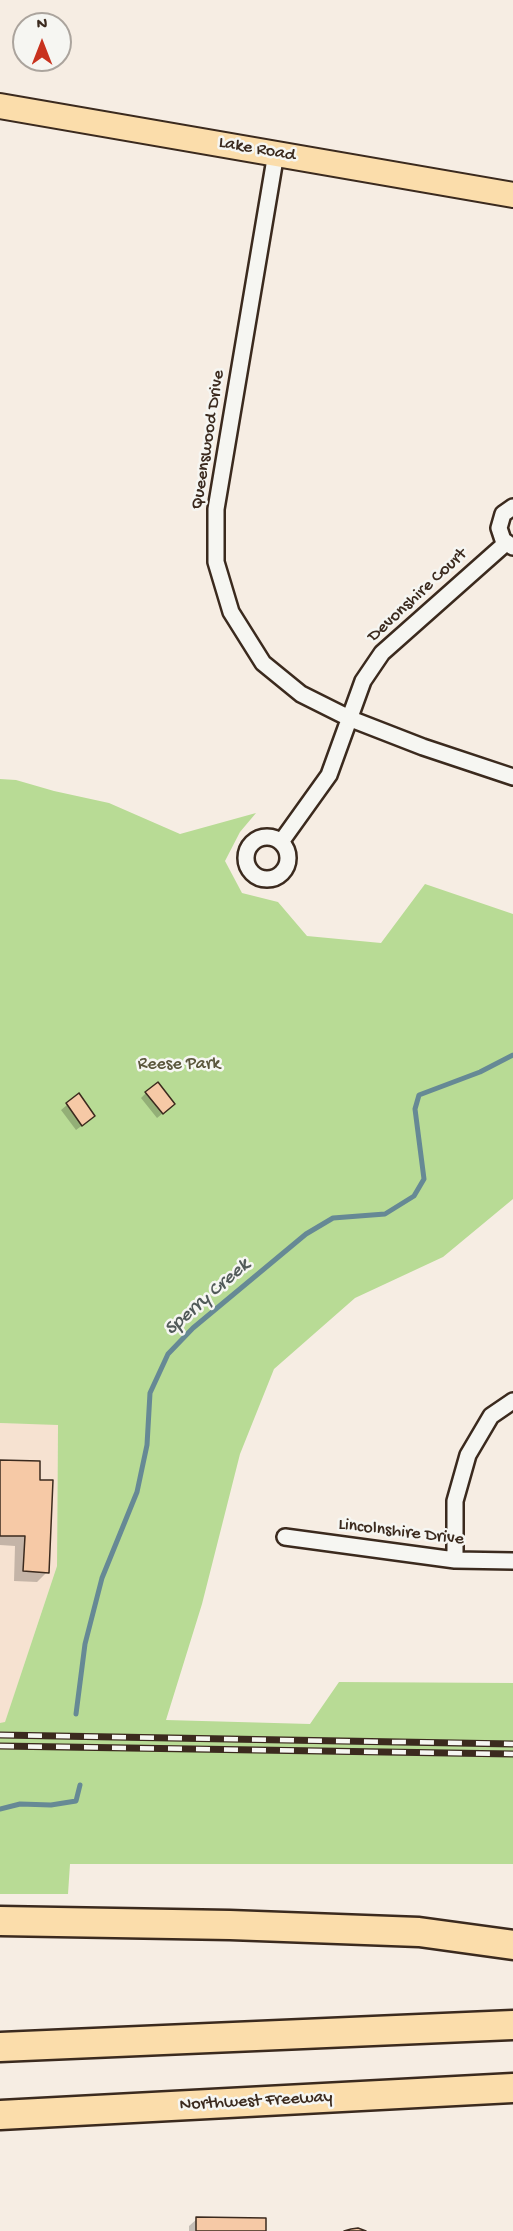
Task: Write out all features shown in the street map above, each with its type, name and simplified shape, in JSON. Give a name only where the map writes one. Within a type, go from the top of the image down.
[{"type":"highway","points":[[0,1921],[230,1925],[419,1932],[513,1945]]},
{"type":"highway","points":[[0,2048],[513,2025]]},
{"type":"highway","name":"Northwest Freeway","points":[[0,2115],[513,2088]]},
{"type":"main road","name":"Lake Road","points":[[0,106],[513,195]]},
{"type":"street","name":"Queenswood Drive","points":[[276,153],[216,509],[216,562],[231,612],[264,663],[301,694],[351,718],[423,747],[513,777]]},
{"type":"street","name":"Devonshire Court","points":[[281,842],[329,775],[363,681],[382,653],[509,545],[500,534],[500,521],[503,514],[513,507]]},
{"type":"street","points":[[455,1560],[455,1501],[468,1455],[491,1416],[513,1401]]},
{"type":"street","name":"Lincolnshire Drive","points":[[285,1537],[455,1560],[513,1561]]},
{"type":"shaded area","points":[[0,1423],[58,1424],[57,1566],[5,1723],[0,1723]]},
{"type":"green space","name":"Reese Park","points":[[0,779],[16,780],[109,803],[180,834],[256,813],[240,832],[225,861],[242,893],[278,902],[307,936],[381,943],[425,884],[513,914],[513,1199],[443,1257],[355,1298],[274,1369],[240,1454],[202,1604],[166,1720],[310,1724],[339,1682],[513,1683],[513,1864],[70,1864],[68,1894],[0,1894],[0,1723],[5,1722],[57,1566],[58,1425],[0,1423]]},
{"type":"building","points":[[158,1082],[175,1104],[163,1114],[145,1092]]},
{"type":"building","points":[[79,1093],[95,1116],[82,1126],[66,1103]]},
{"type":"building","points":[[0,1460],[40,1461],[40,1480],[53,1480],[49,1573],[23,1571],[25,1536],[0,1536]]},
{"type":"building","points":[[196,2217],[266,2218],[266,2231],[196,2231]]},
{"type":"building","points":[[358,2228],[366,2231],[344,2231],[351,2229]]},
{"type":"waterway","name":"Sperry Creek","points":[[76,1714],[85,1644],[102,1578],[137,1492],[147,1445],[150,1393],[168,1354],[193,1328],[306,1234],[333,1218],[385,1214],[414,1196],[424,1179],[415,1109],[419,1095],[480,1072],[513,1055]]},
{"type":"waterway","points":[[0,1809],[20,1804],[51,1805],[76,1801],[80,1785]]},
{"type":"railway","points":[[0,1735],[513,1744]]},
{"type":"railway","points":[[0,1746],[513,1754]]}]
